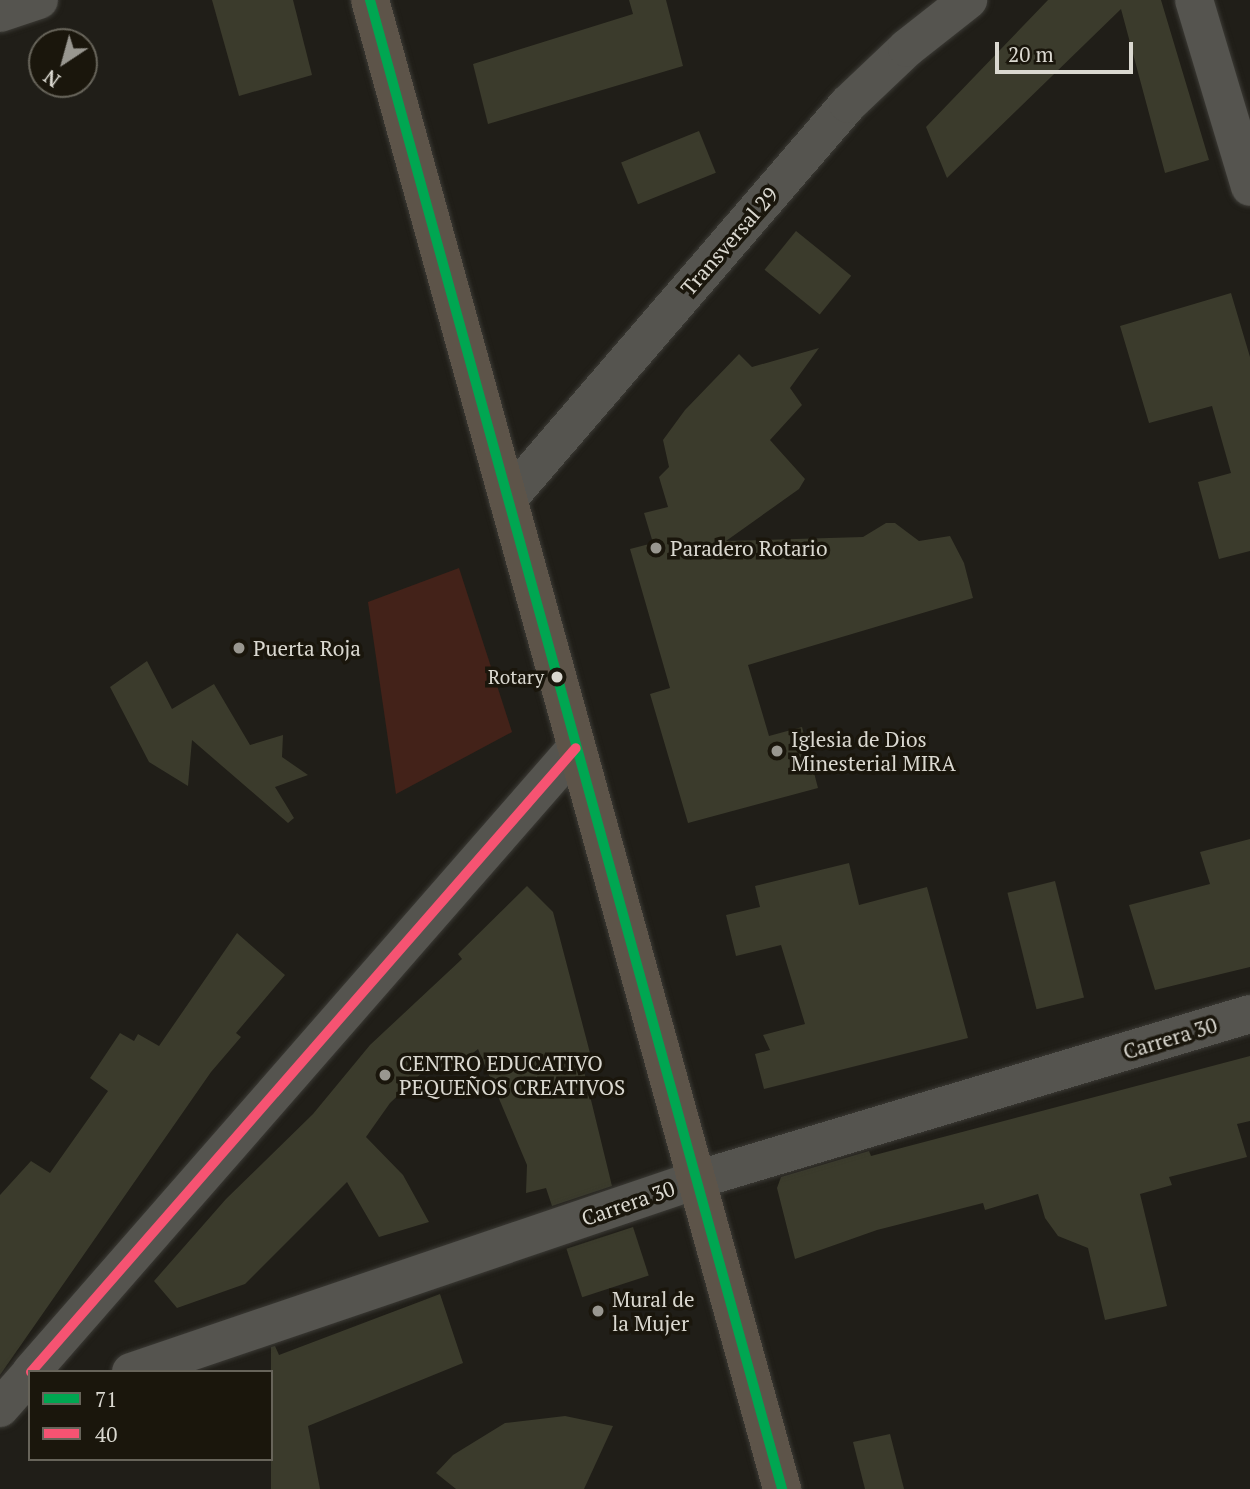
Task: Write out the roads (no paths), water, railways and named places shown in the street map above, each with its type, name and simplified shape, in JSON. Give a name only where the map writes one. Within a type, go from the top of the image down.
[{"type":"highway","points":[[370,0],[782,1489]]},
{"type":"street","points":[[0,13],[39,0]]},
{"type":"street","name":"Transversal 29","points":[[508,499],[848,104],[907,48],[968,0]]},
{"type":"street","points":[[1194,0],[1250,187]]},
{"type":"street","points":[[34,1370],[576,748]]},
{"type":"street","name":"Carrera 30","points":[[137,1370],[696,1180],[1250,1014]]},
{"type":"street","points":[[0,1408],[28,1376]]},
{"type":"street","points":[[0,1416],[28,1407]]},
{"type":"place","name":"Paradero Rotario","points":[[656,548]]},
{"type":"place","name":"Puerta Roja","points":[[239,648]]},
{"type":"place","name":"Rotary","points":[[557,677]]},
{"type":"place","name":"Iglesia de Dios Minesterial MIRA","points":[[777,751]]},
{"type":"place","name":"CENTRO EDUCATIVO PEQUEÑOS CREATIVOS","points":[[385,1075]]},
{"type":"place","name":"Mural de la Mujer","points":[[598,1311]]}]
